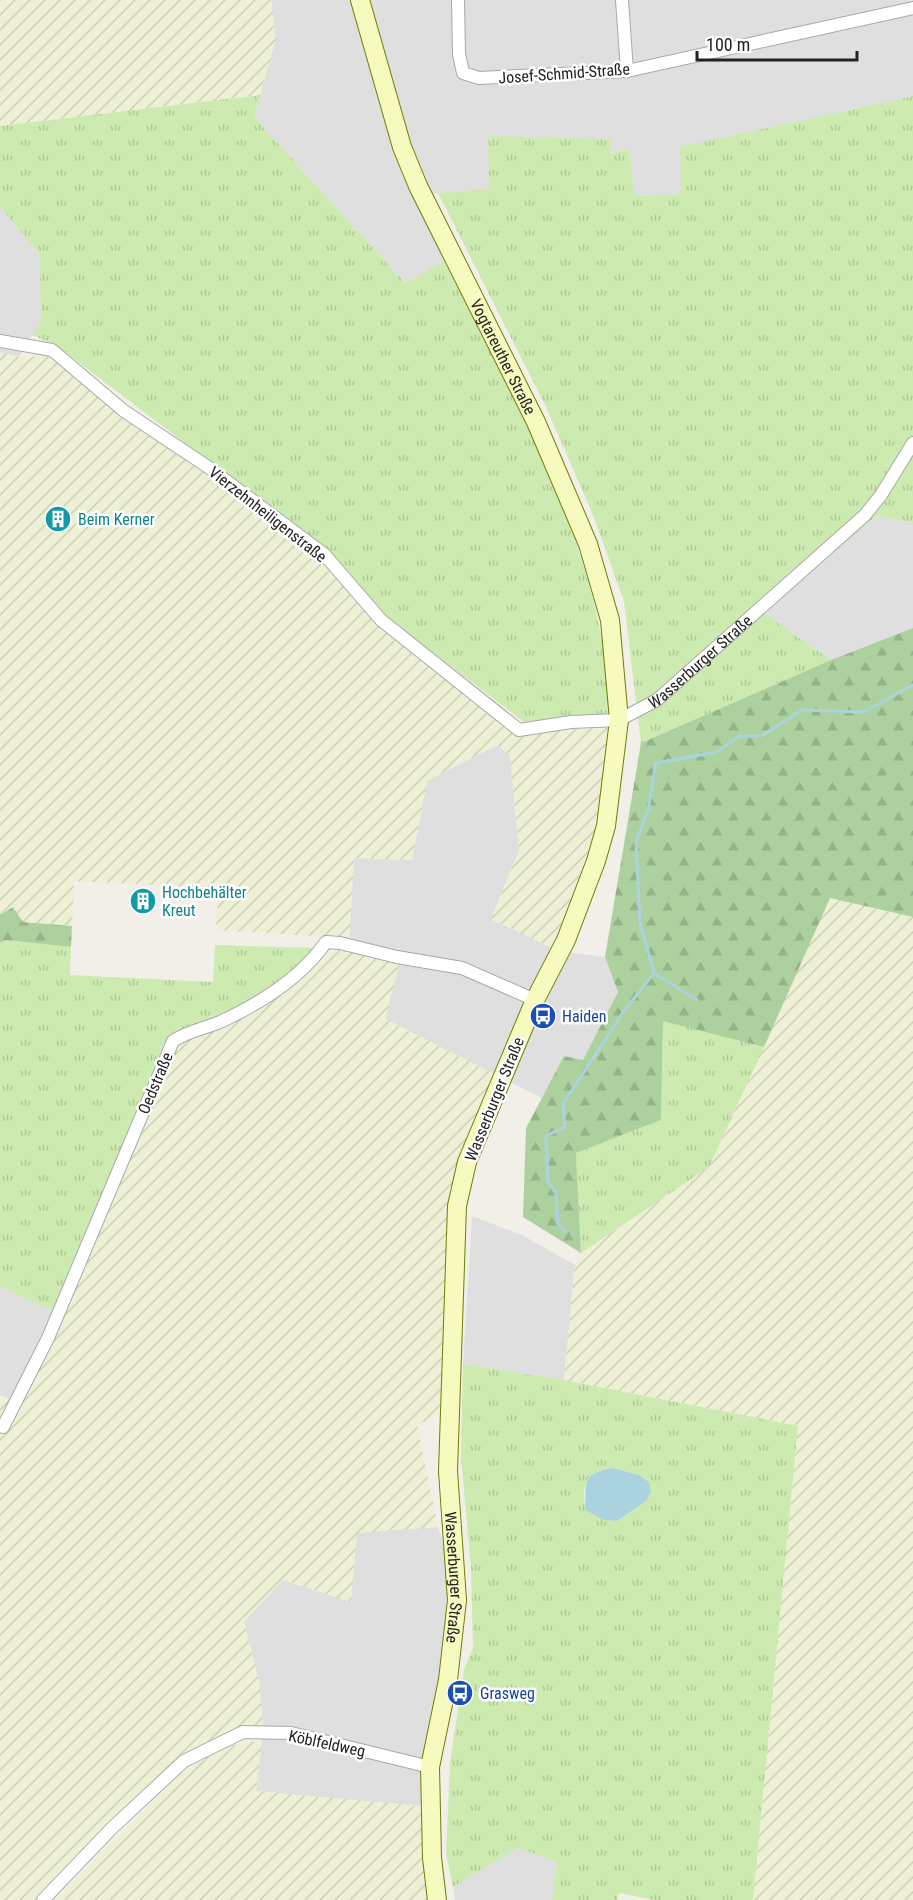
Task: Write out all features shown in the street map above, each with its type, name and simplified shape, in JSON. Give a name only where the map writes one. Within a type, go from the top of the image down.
[{"type":"main road","name":"Vogtareuther Straße","points":[[360,0],[402,147],[414,176],[453,260],[536,422],[588,544],[610,620],[619,720]]},
{"type":"main road","name":"Wasserburger Straße","points":[[437,1900],[432,1858],[430,1767],[448,1680],[457,1600],[448,1471],[452,1296],[457,1206],[467,1162],[535,1000],[566,940],[596,861],[606,826],[619,720]]},
{"type":"street","name":"Josef-Schmid-Straße","points":[[458,0],[459,54],[462,73],[478,78],[627,71],[913,8]]},
{"type":"street","points":[[622,0],[627,71]]},
{"type":"street","name":"Vierzehnheiligenstraße","points":[[0,341],[52,350],[124,411],[208,467],[324,554],[381,620],[519,730],[571,722],[619,720]]},
{"type":"street","name":"Wasserburger Straße","points":[[619,720],[657,700],[865,515],[881,495],[913,443]]},
{"type":"street","name":"Oedstraße","points":[[3,1426],[48,1338],[173,1041],[189,1031],[218,1023],[278,990],[318,954],[326,942],[462,968],[535,1000]]},
{"type":"street","name":"Köblfeldweg","points":[[43,1900],[112,1828],[184,1761],[243,1732],[291,1733],[430,1767]]},
{"type":"shaded area","points":[[271,0],[913,0],[913,96],[681,147],[681,194],[635,196],[629,149],[610,153],[612,140],[490,189],[416,195],[444,261],[405,283],[254,117],[275,39]]},
{"type":"shaded area","points":[[0,207],[39,254],[41,320],[19,357],[0,352]]},
{"type":"shaded area","points":[[876,516],[913,523],[913,628],[831,660],[764,613]]},
{"type":"shaded area","points":[[497,745],[510,755],[519,851],[491,919],[559,951],[605,957],[618,992],[583,1061],[564,1056],[542,1098],[385,1019],[400,960],[349,942],[354,858],[412,860],[427,781]]},
{"type":"shaded area","points":[[472,1216],[522,1235],[575,1265],[564,1380],[463,1364]]},
{"type":"shaded area","points":[[0,1287],[62,1314],[16,1402],[0,1395]]},
{"type":"shaded area","points":[[438,1527],[448,1557],[447,1655],[420,1806],[256,1791],[263,1726],[259,1681],[244,1622],[282,1580],[357,1532]]},
{"type":"shaded area","points":[[518,1848],[557,1862],[552,1900],[455,1900],[453,1887]]},
{"type":"green space","points":[[0,0],[271,0],[276,39],[260,95],[0,126]]},
{"type":"green space","points":[[260,95],[254,117],[405,283],[444,261],[526,423],[574,536],[592,594],[604,653],[610,713],[524,722],[385,616],[326,550],[57,346],[32,335],[41,320],[39,254],[0,207],[0,126]]},
{"type":"green space","points":[[913,96],[913,523],[876,516],[764,613],[831,660],[641,743],[624,601],[593,515],[546,407],[438,193],[489,189],[488,136],[612,139],[610,153],[629,149],[635,196],[681,194],[680,147]]},
{"type":"green space","points":[[0,352],[19,357],[47,356],[210,477],[319,554],[375,621],[512,729],[525,736],[573,729],[610,728],[596,831],[552,948],[491,919],[519,851],[510,755],[497,745],[427,781],[412,860],[354,858],[349,942],[314,936],[216,930],[218,888],[74,881],[72,926],[23,922],[13,907],[0,915]]},
{"type":"green space","points":[[913,628],[913,917],[830,898],[764,1047],[663,1021],[661,1120],[576,1153],[581,1253],[523,1217],[526,1128],[564,1056],[583,1060],[618,992],[605,957],[641,743],[831,660]]},
{"type":"green space","points":[[830,898],[913,917],[913,1900],[753,1900],[798,1426],[564,1380],[575,1265],[581,1253],[709,1167]]},
{"type":"green space","points":[[13,907],[23,922],[72,926],[71,947],[6,940],[0,943],[0,915]]},
{"type":"green space","points":[[6,940],[71,947],[70,975],[213,982],[215,945],[319,948],[275,986],[213,1021],[186,1028],[164,1043],[54,1311],[0,1287],[0,943]]},
{"type":"green space","points":[[345,948],[400,960],[385,1019],[494,1074],[458,1167],[448,1211],[440,1414],[417,1425],[438,1527],[357,1533],[351,1602],[282,1580],[244,1622],[259,1681],[263,1726],[192,1749],[36,1900],[0,1900],[0,1395],[13,1401],[62,1314],[175,1051],[189,1037],[281,992],[328,953]]},
{"type":"green space","points":[[663,1020],[764,1047],[709,1167],[581,1253],[576,1153],[661,1120]]},
{"type":"green space","points":[[463,1364],[564,1380],[798,1426],[753,1900],[654,1900],[619,1893],[617,1900],[552,1900],[557,1862],[518,1848],[453,1887],[446,1854],[450,1763],[464,1669],[473,1648],[471,1568],[461,1458]],"holes":[[[613,1468],[639,1475],[649,1482],[646,1501],[617,1521],[604,1520],[585,1510],[584,1490],[588,1478]]]},
{"type":"green space","points":[[262,1740],[256,1791],[420,1806],[430,1900],[54,1900],[181,1774],[221,1747]]},
{"type":"water","points":[[613,1468],[639,1475],[649,1482],[651,1492],[646,1501],[617,1521],[604,1520],[585,1510],[587,1481],[595,1473]]},
{"type":"waterway","points":[[566,1232],[558,1224],[556,1194],[548,1181],[546,1136],[565,1127],[563,1104],[624,1011],[654,973],[640,923],[636,841],[648,811],[656,763],[717,752],[740,736],[761,736],[802,710],[864,712],[913,685]]},
{"type":"waterway","points":[[654,973],[697,1000]]},
{"type":"place","name":"Beim Kerner","points":[[58,519]]},
{"type":"place","name":"Hochbehälter Kreut","points":[[143,901]]},
{"type":"place","name":"Haiden","points":[[543,1016]]},
{"type":"place","name":"Grasweg","points":[[460,1693]]}]
